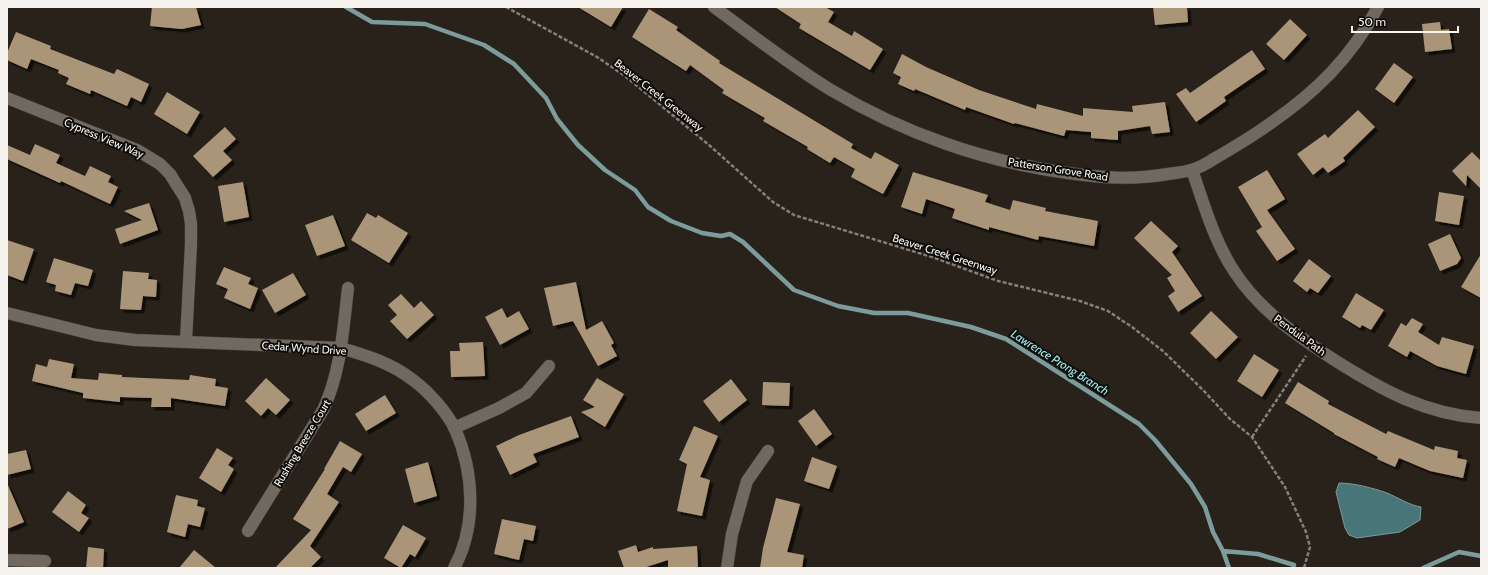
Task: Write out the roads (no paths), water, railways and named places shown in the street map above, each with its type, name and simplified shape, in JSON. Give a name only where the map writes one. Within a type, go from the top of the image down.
[{"type":"street","name":"Patterson Grove Road","points":[[714,7],[788,62],[829,89],[876,115],[920,135],[974,153],[1017,164],[1102,178],[1150,177],[1192,170],[1250,138],[1308,96],[1328,76],[1361,36],[1378,7]]},
{"type":"street","name":"Cypress View Way","points":[[7,98],[137,150],[160,164],[170,174],[185,198],[191,224],[192,244],[186,341]]},
{"type":"street","name":"Pendula Path","points":[[1192,170],[1215,234],[1234,271],[1252,294],[1287,328],[1372,384],[1401,398],[1435,410],[1481,418]]},
{"type":"street","name":"Rushing Breeze Court","points":[[248,531],[323,410],[335,380],[341,348],[348,288]]},
{"type":"street","name":"Cedar Wynd Drive","points":[[7,313],[96,335],[135,340],[341,348],[374,357],[394,367],[414,381],[434,400],[454,428],[469,477],[471,499],[468,524],[463,547],[454,568]]},
{"type":"street","points":[[454,428],[499,408],[526,393],[549,366]]},
{"type":"street","points":[[727,568],[732,534],[747,481],[768,450]]},
{"type":"street","points":[[7,560],[45,561]]},
{"type":"water","points":[[1339,483],[1376,489],[1412,505],[1421,507],[1420,520],[1400,532],[1357,538],[1349,535],[1345,528],[1336,492]]},
{"type":"waterway","name":"Lawrence Prong Branch","points":[[346,7],[372,22],[425,24],[484,45],[514,64],[546,98],[557,119],[578,145],[605,170],[635,190],[648,207],[671,221],[702,233],[721,236],[730,234],[743,242],[794,290],[838,306],[874,313],[908,313],[971,327],[1006,339],[1139,424],[1155,440],[1191,484],[1205,507],[1213,532],[1223,551],[1229,568]]},
{"type":"waterway","points":[[1223,551],[1258,554],[1294,565]]},
{"type":"waterway","points":[[1423,568],[1459,552],[1481,556]]}]
